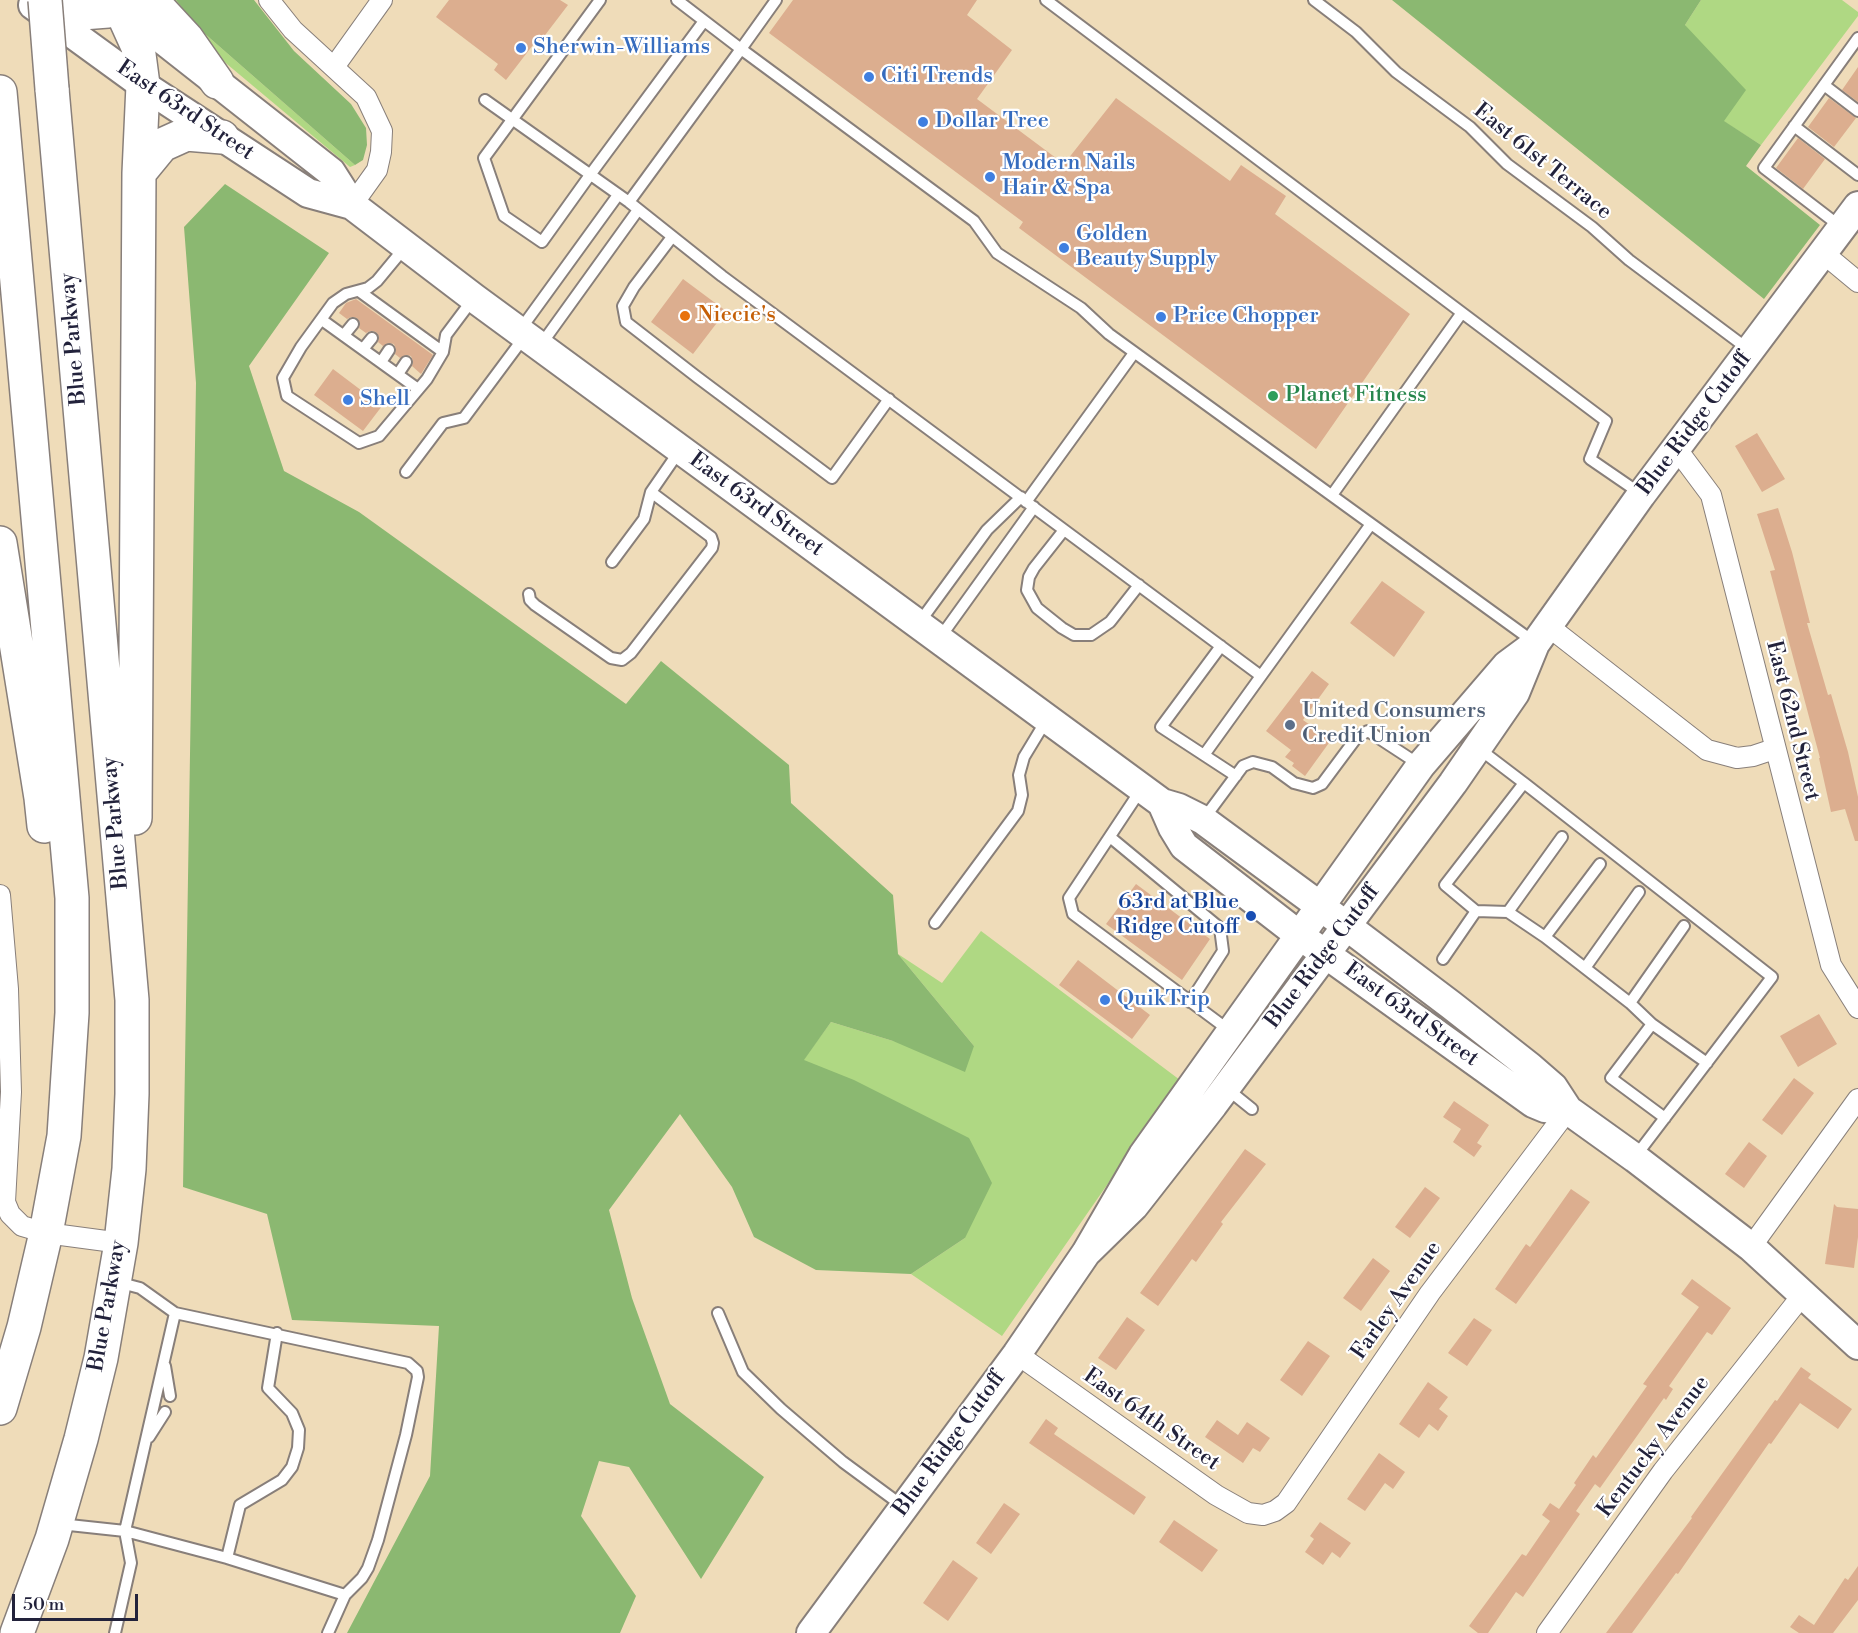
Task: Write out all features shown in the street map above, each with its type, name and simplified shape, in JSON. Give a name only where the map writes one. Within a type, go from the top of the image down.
[{"type":"highway","points":[[43,0],[82,13],[108,11],[117,2],[138,47],[143,85],[139,173],[132,1000]]},
{"type":"highway","name":"Blue Parkway","points":[[17,1633],[56,1523],[81,1439],[101,1358],[121,1243],[129,1170],[132,1094],[132,1000],[43,0]]},
{"type":"highway","points":[[151,0],[187,39],[217,82]]},
{"type":"highway","points":[[0,92],[72,898],[70,1046],[64,1136],[46,1233],[24,1327],[0,1408]]},
{"type":"highway","points":[[139,173],[162,145],[186,134],[222,137]]},
{"type":"highway","points":[[0,543],[41,798],[57,954],[70,1046]]},
{"type":"main road","name":"East 63rd Street","points":[[27,0],[143,85],[309,193],[352,205]]},
{"type":"main road","name":"East 63rd Street","points":[[117,2],[331,172],[352,205],[474,298],[1152,796],[1203,820],[1320,906],[1530,1067],[1553,1088],[1568,1110],[1751,1247],[1804,1293],[1858,1345]]},
{"type":"main road","name":"Blue Ridge Cutoff","points":[[1086,1253],[1134,1206],[1226,1088],[1478,748],[1515,693],[1541,635],[1641,495],[1850,217]]},
{"type":"main road","name":"Blue Ridge Cutoff","points":[[811,1633],[1017,1354],[1086,1253],[1143,1155],[1421,765],[1507,665],[1541,635]]},
{"type":"main road","name":"East 63rd Street","points":[[1152,796],[1184,846],[1299,935],[1533,1102],[1545,1108],[1568,1110]]},
{"type":"street","points":[[268,0],[293,30],[366,97],[382,131],[377,170],[352,205]]},
{"type":"street","points":[[334,67],[382,0]]},
{"type":"street","points":[[1823,253],[1858,282]]},
{"type":"street","name":"East 62nd Street","points":[[1676,448],[1711,495],[1831,965],[1858,1008]]},
{"type":"street","points":[[1541,635],[1707,750],[1737,758],[1753,756],[1774,749]]},
{"type":"street","points":[[0,895],[11,1092],[5,1202],[10,1214],[22,1226],[46,1233],[121,1243]]},
{"type":"street","points":[[1751,1247],[1858,1099]]},
{"type":"street","name":"Farley Avenue","points":[[1263,1515],[1275,1511],[1286,1503],[1430,1293],[1568,1110]]},
{"type":"street","name":"Kentucky Avenue","points":[[1547,1633],[1663,1471],[1804,1293]]},
{"type":"street","name":"East 64th Street","points":[[1017,1354],[1216,1495],[1248,1513],[1263,1515]]},
{"type":"lane","points":[[600,0],[484,158],[504,216],[542,242],[704,21]]},
{"type":"lane","points":[[677,0],[741,50],[974,221],[997,254],[1081,308],[1134,353],[1371,524],[1541,635]]},
{"type":"lane","points":[[629,202],[776,0]]},
{"type":"lane","points":[[1046,0],[1606,421],[1590,459],[1641,495]]},
{"type":"lane","name":"East 61st Terrace","points":[[1314,0],[1356,32],[1396,72],[1470,127],[1507,164],[1592,227],[1629,260],[1750,350]]},
{"type":"lane","points":[[1850,217],[1764,168],[1857,40]]},
{"type":"lane","points":[[1824,85],[1858,111]]},
{"type":"lane","points":[[485,100],[629,202],[672,237],[1261,676]]},
{"type":"lane","points":[[1794,126],[1858,175]]},
{"type":"lane","points":[[528,338],[618,195]]},
{"type":"lane","points":[[406,472],[443,423],[464,418],[528,338],[639,210]]},
{"type":"lane","points":[[672,237],[634,287],[623,306],[626,322],[832,478],[889,399]]},
{"type":"lane","points":[[406,246],[378,281],[368,288],[346,294],[333,303],[301,347],[283,378],[287,396],[359,443],[379,436],[418,389],[443,352],[446,335],[474,298]]},
{"type":"lane","points":[[359,291],[368,303],[387,317],[421,341],[443,352]]},
{"type":"lane","points":[[1332,495],[1461,314]]},
{"type":"lane","points":[[322,320],[418,389]]},
{"type":"lane","points":[[344,336],[353,324]]},
{"type":"lane","points":[[363,349],[372,338]]},
{"type":"lane","points":[[381,362],[389,350]]},
{"type":"lane","points":[[928,632],[1027,502],[1134,353]]},
{"type":"lane","points":[[398,374],[406,362]]},
{"type":"lane","points":[[612,562],[644,519],[651,492],[680,449]]},
{"type":"lane","points":[[529,594],[530,600],[535,605],[611,658],[622,660],[631,653],[712,548],[713,543],[711,537],[651,492]]},
{"type":"lane","points":[[928,632],[987,530],[1027,502]]},
{"type":"lane","points":[[1204,755],[1371,524]]},
{"type":"lane","points":[[1064,530],[1034,568],[1029,577],[1027,590],[1037,608],[1062,628],[1074,635],[1091,635],[1110,622],[1139,585]]},
{"type":"lane","points":[[1221,646],[1161,727],[1236,776]]},
{"type":"lane","points":[[935,923],[1018,811],[1022,795],[1019,775],[1024,757],[1047,719]]},
{"type":"lane","points":[[1203,820],[1243,766],[1253,762],[1272,767],[1294,783],[1313,788],[1322,784],[1357,737],[1368,732],[1421,765]]},
{"type":"lane","points":[[1478,748],[1772,977],[1635,1158]]},
{"type":"lane","points":[[1524,783],[1445,885],[1476,911],[1508,912],[1545,937],[1630,1003],[1652,1024],[1707,1063]]},
{"type":"lane","points":[[1152,796],[1110,837],[1069,898],[1073,914],[1230,1032]]},
{"type":"lane","points":[[1110,837],[1220,928],[1223,951],[1190,1002]]},
{"type":"lane","points":[[1508,912],[1562,837]]},
{"type":"lane","points":[[1545,937],[1600,864]]},
{"type":"lane","points":[[1585,968],[1639,892]]},
{"type":"lane","points":[[1443,959],[1476,911]]},
{"type":"lane","points":[[1630,1003],[1684,926]]},
{"type":"lane","points":[[1652,1024],[1611,1078],[1665,1118]]},
{"type":"lane","points":[[1226,1088],[1252,1109]]},
{"type":"lane","points":[[114,1281],[140,1287],[175,1313],[402,1360],[413,1367],[418,1377],[406,1435],[378,1540],[368,1568],[362,1578],[345,1595],[328,1633]]},
{"type":"lane","points":[[115,1633],[131,1563],[125,1531],[175,1313]]},
{"type":"lane","points":[[718,1313],[743,1372],[843,1462],[904,1507]]},
{"type":"lane","points":[[227,1558],[240,1505],[266,1492],[282,1480],[292,1467],[298,1448],[299,1430],[292,1413],[268,1388],[277,1333]]},
{"type":"lane","points":[[164,1359],[170,1396]]},
{"type":"lane","points":[[145,1443],[165,1412]]},
{"type":"lane","points":[[56,1523],[125,1531],[227,1558],[345,1595]]},
{"type":"green space","points":[[163,0],[176,0],[196,26],[355,165],[350,167],[197,39]]},
{"type":"green space","points":[[176,0],[254,0],[294,51],[351,104],[366,128],[367,145],[363,160],[355,165],[196,26]]},
{"type":"green space","points":[[1392,0],[1701,0],[1685,25],[1746,90],[1724,121],[1761,145],[1746,166],[1820,225],[1764,299]]},
{"type":"green space","points":[[1701,0],[1842,0],[1858,12],[1858,16],[1761,145],[1723,121],[1685,25]]},
{"type":"green space","points":[[225,184],[329,253],[249,366],[284,471],[359,512],[626,704],[661,661],[789,765],[791,803],[893,895],[898,954],[974,1046],[965,1072],[893,1041],[831,1022],[804,1060],[854,1080],[969,1138],[992,1183],[965,1238],[911,1274],[816,1270],[754,1237],[732,1187],[680,1114],[609,1210],[632,1298],[670,1404],[764,1477],[701,1579],[629,1467],[599,1461],[581,1516],[636,1596],[620,1633],[347,1633],[430,1476],[439,1326],[292,1320],[267,1214],[183,1187],[196,383],[184,227]]},
{"type":"green space","points":[[981,931],[1180,1080],[1002,1336],[911,1274],[965,1238],[803,1060],[831,1022],[893,1041],[974,1046],[898,954],[942,983]]},
{"type":"building","points":[[449,0],[560,0],[568,5],[539,43],[536,41],[506,80],[494,70],[498,64],[436,17]]},
{"type":"building","points":[[793,0],[977,0],[967,15],[1012,50],[977,99],[1064,164],[1116,98],[1230,181],[1241,165],[1286,196],[1275,214],[1410,314],[1316,449],[1019,228],[1023,222],[769,33]]},
{"type":"building","points":[[1858,67],[1858,102],[1842,90]]},
{"type":"building","points":[[1829,98],[1856,118],[1834,147],[1808,127]]},
{"type":"building","points":[[1798,138],[1825,159],[1803,189],[1776,168]]},
{"type":"building","name":"Niecie's","points":[[683,279],[726,311],[693,354],[651,322]]},
{"type":"building","name":"Shell","points":[[356,299],[433,355],[421,374],[412,366],[411,356],[406,355],[400,358],[395,354],[394,344],[389,343],[383,346],[378,342],[379,336],[376,332],[366,333],[359,328],[360,322],[357,318],[347,319],[339,313],[346,303]]},
{"type":"building","name":"Shell","points":[[333,369],[382,406],[363,431],[314,395]]},
{"type":"building","points":[[1757,433],[1785,479],[1762,492],[1735,446]]},
{"type":"building","points":[[1778,508],[1810,623],[1807,623],[1848,752],[1858,797],[1858,841],[1855,841],[1845,809],[1831,812],[1820,758],[1770,571],[1775,570],[1757,514]]},
{"type":"building","points":[[1382,581],[1425,612],[1394,657],[1350,623]]},
{"type":"building","name":"United Consumers Credit Union","points":[[1312,671],[1329,684],[1303,720],[1331,740],[1305,776],[1292,766],[1294,763],[1285,757],[1291,750],[1266,731]]},
{"type":"building","name":"QuikTrip","points":[[1136,884],[1210,939],[1182,980],[1106,924]]},
{"type":"building","name":"QuikTrip","points":[[1078,960],[1150,1015],[1132,1039],[1059,985]]},
{"type":"building","points":[[1819,1014],[1837,1044],[1798,1067],[1780,1036]]},
{"type":"building","points":[[1794,1078],[1814,1093],[1782,1135],[1762,1120]]},
{"type":"building","points":[[1454,1101],[1489,1125],[1477,1143],[1482,1146],[1474,1157],[1453,1142],[1461,1129],[1443,1117]]},
{"type":"building","points":[[1749,1142],[1767,1156],[1744,1188],[1725,1174]]},
{"type":"building","points":[[1245,1149],[1266,1164],[1221,1222],[1223,1224],[1196,1262],[1192,1259],[1158,1306],[1140,1293]]},
{"type":"building","points":[[1425,1187],[1440,1198],[1410,1238],[1395,1227]]},
{"type":"building","points":[[1571,1189],[1590,1202],[1516,1304],[1495,1289],[1526,1244],[1530,1247]]},
{"type":"building","points":[[1834,1204],[1837,1207],[1858,1209],[1858,1237],[1854,1268],[1825,1264]]},
{"type":"building","points":[[1373,1258],[1390,1271],[1361,1311],[1343,1298]]},
{"type":"building","points":[[1692,1279],[1731,1308],[1712,1335],[1707,1332],[1669,1386],[1673,1389],[1666,1400],[1664,1398],[1600,1488],[1595,1484],[1576,1511],[1580,1514],[1523,1597],[1516,1592],[1488,1633],[1478,1633],[1469,1626],[1522,1554],[1526,1556],[1550,1521],[1542,1515],[1550,1503],[1559,1509],[1593,1455],[1596,1458],[1647,1386],[1643,1384],[1699,1307],[1681,1294]]},
{"type":"building","points":[[1127,1317],[1145,1330],[1116,1370],[1098,1358]]},
{"type":"building","points":[[1474,1318],[1492,1330],[1467,1366],[1448,1353]]},
{"type":"building","points":[[1308,1341],[1330,1356],[1302,1396],[1280,1380]]},
{"type":"building","points":[[1801,1367],[1811,1374],[1808,1378],[1852,1409],[1838,1429],[1800,1403],[1771,1444],[1769,1443],[1678,1574],[1676,1573],[1632,1633],[1606,1633],[1692,1518],[1775,1400],[1777,1401]]},
{"type":"building","points":[[1428,1382],[1448,1397],[1439,1409],[1448,1416],[1438,1431],[1429,1424],[1419,1438],[1399,1424]]},
{"type":"building","points":[[1046,1419],[1058,1428],[1054,1434],[1146,1497],[1134,1515],[1029,1443]]},
{"type":"building","points":[[1217,1420],[1238,1435],[1247,1422],[1270,1438],[1260,1452],[1253,1448],[1243,1463],[1205,1437]]},
{"type":"building","points":[[1379,1453],[1405,1472],[1393,1489],[1385,1483],[1365,1511],[1347,1499]]},
{"type":"building","points":[[1004,1503],[1020,1514],[991,1554],[976,1543]]},
{"type":"building","points":[[1174,1520],[1218,1550],[1202,1572],[1159,1542]]},
{"type":"building","points":[[1320,1522],[1351,1543],[1340,1558],[1332,1552],[1323,1565],[1305,1552],[1314,1539],[1310,1536]]},
{"type":"building","points":[[953,1560],[978,1578],[948,1621],[923,1603]]},
{"type":"building","points":[[1858,1566],[1858,1600],[1833,1633],[1799,1633],[1790,1627],[1799,1615],[1814,1625],[1845,1578],[1848,1580]]},
{"type":"place","name":"Sherwin-Williams","points":[[521,48]]},
{"type":"place","name":"Citi Trends","points":[[869,77]]},
{"type":"place","name":"Dollar Tree","points":[[923,122]]},
{"type":"place","name":"Modern Nails Hair & Spa","points":[[990,177]]},
{"type":"place","name":"Golden Beauty Supply","points":[[1064,248]]},
{"type":"place","name":"Niecie's","points":[[685,316]]},
{"type":"place","name":"Price Chopper","points":[[1161,317]]},
{"type":"place","name":"Planet Fitness","points":[[1273,396]]},
{"type":"place","name":"Shell","points":[[348,400]]},
{"type":"place","name":"United Consumers Credit Union","points":[[1290,725]]},
{"type":"place","name":"63rd at Blue Ridge Cutoff","points":[[1251,916]]},
{"type":"place","name":"QuikTrip","points":[[1105,1000]]}]
